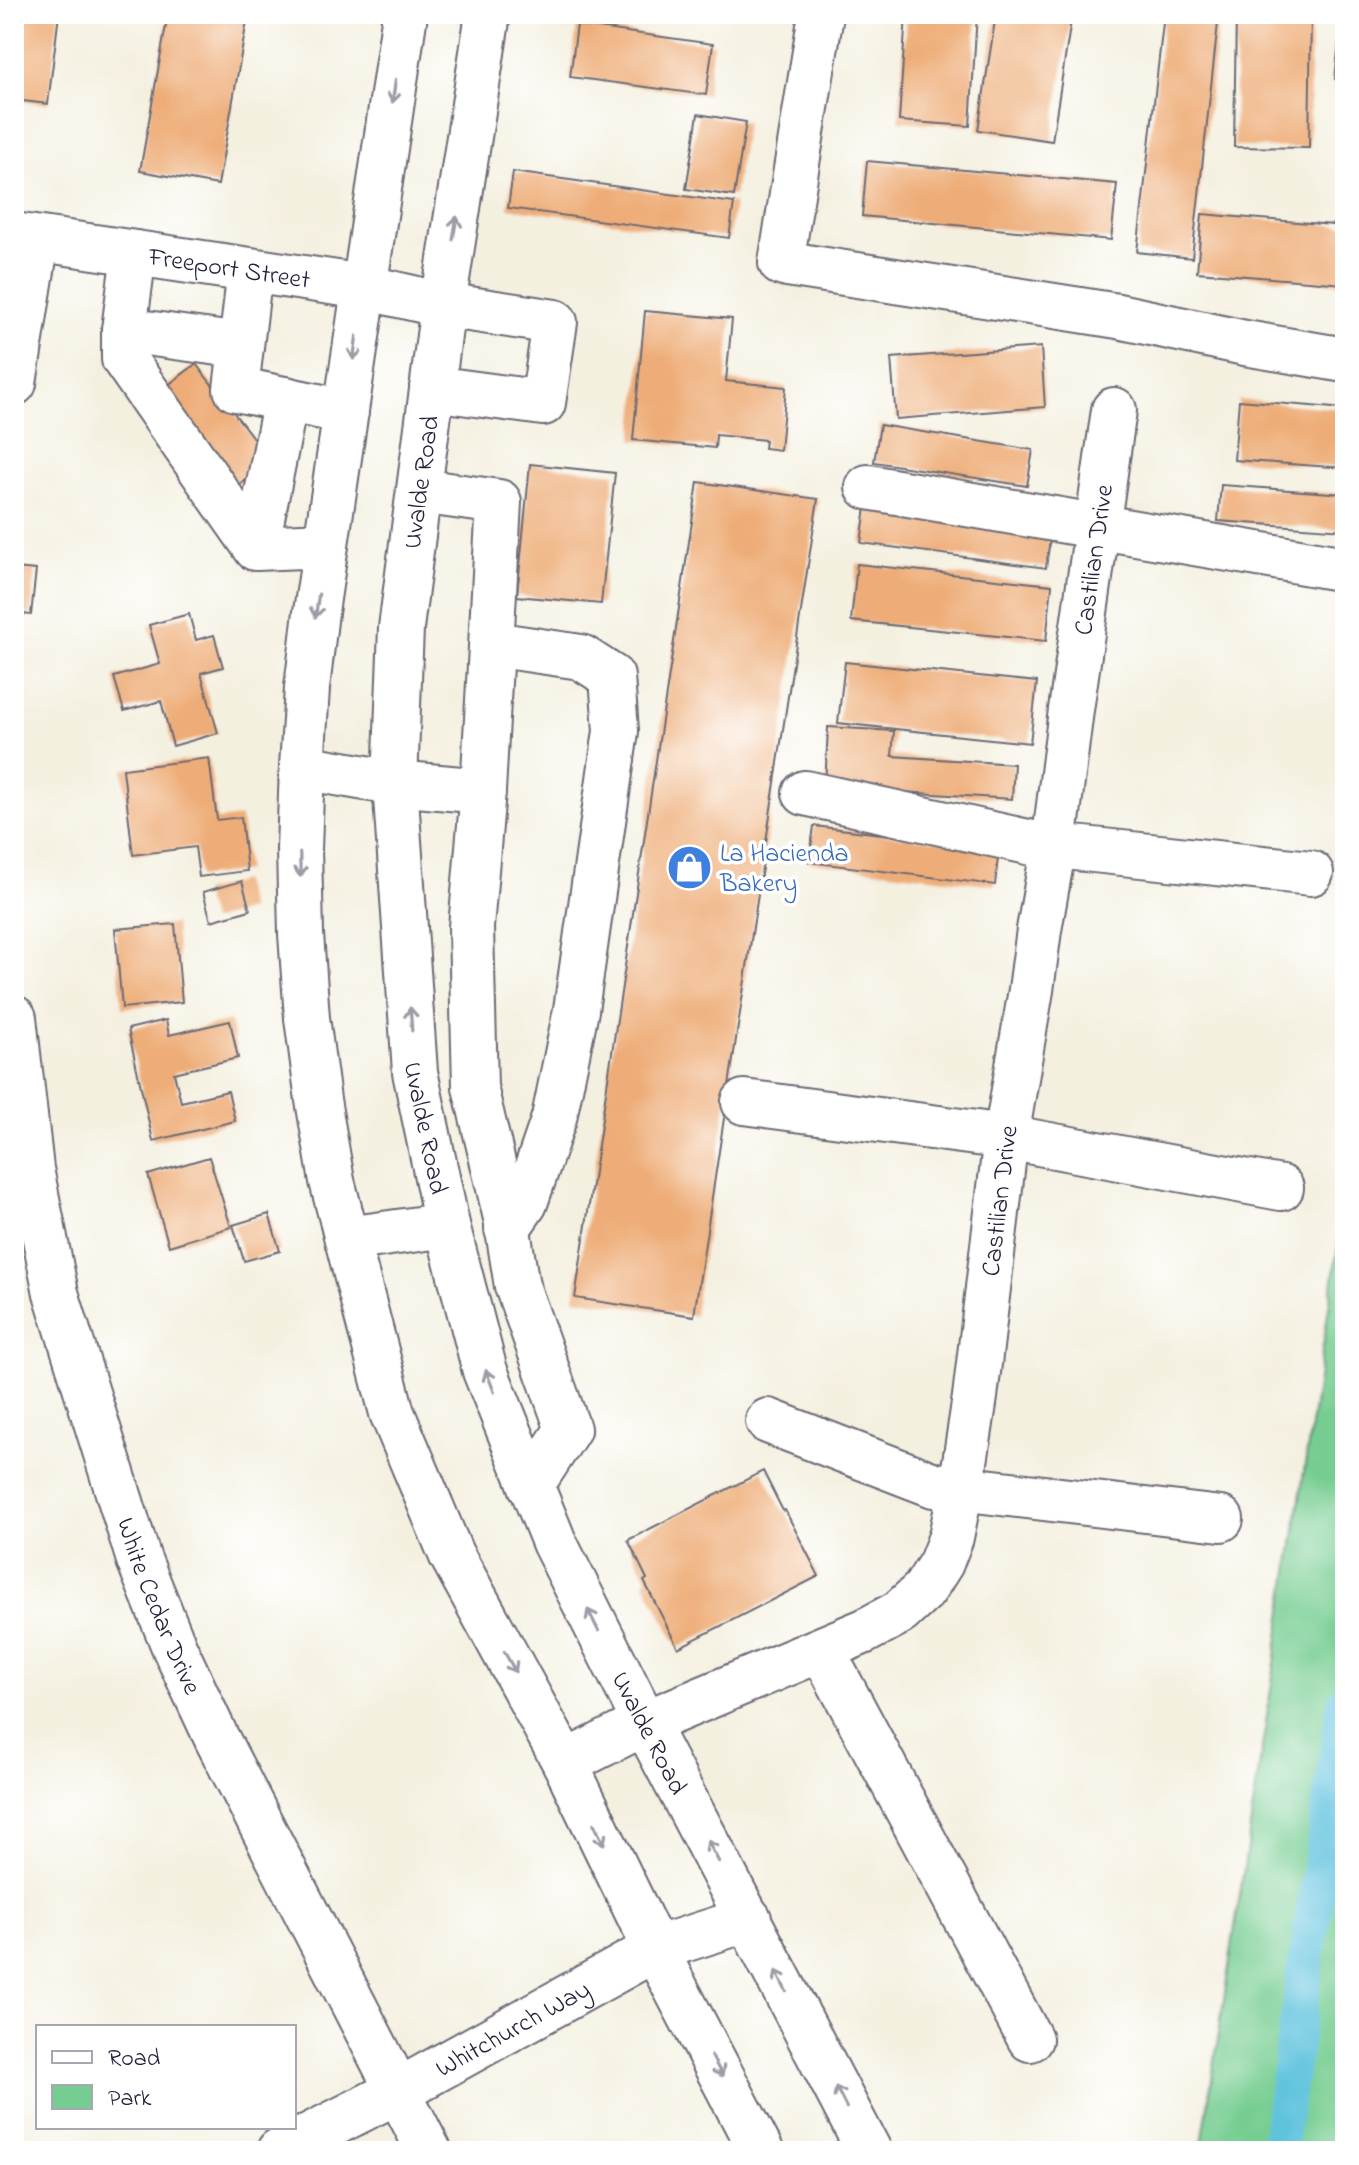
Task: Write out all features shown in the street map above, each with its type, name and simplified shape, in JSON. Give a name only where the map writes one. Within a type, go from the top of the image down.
[{"type":"main road","points":[[405,14],[307,688],[299,849],[307,1018],[318,1100],[332,1181],[392,1413],[451,1554],[565,1763],[655,1949],[761,2151]]},
{"type":"main road","name":"Uvalde Road","points":[[488,14],[443,305],[401,628],[395,783],[415,1072],[447,1225],[485,1371],[554,1542],[869,2151]]},
{"type":"main road","points":[[821,14],[781,263],[1118,316],[1345,360]]},
{"type":"main road","points":[[14,383],[26,237]]},
{"type":"main road","name":"Freeport Street","points":[[26,237],[364,287],[443,305],[555,322],[543,403],[432,388]]},
{"type":"main road","points":[[134,253],[124,330],[124,359],[256,548]]},
{"type":"main road","points":[[250,270],[236,389],[346,412]]},
{"type":"main road","points":[[124,330],[241,346]]},
{"type":"main road","points":[[256,548],[286,399]]},
{"type":"main road","name":"Castilian Drive","points":[[565,1763],[645,1723],[865,1631],[900,1612],[924,1590],[941,1563],[951,1537],[975,1397],[1006,1137],[1054,845],[1114,410]]},
{"type":"main road","points":[[868,487],[1345,569]]},
{"type":"main road","points":[[419,491],[499,502],[483,791],[471,927],[475,1087],[507,1224],[517,1286],[568,1429],[531,1486]]},
{"type":"main road","points":[[256,548],[326,545]]},
{"type":"main road","points":[[347,1239],[447,1225],[507,1224],[525,1203],[554,1118],[576,1010],[616,731],[612,677],[581,657],[492,644]]},
{"type":"main road","points":[[302,767],[395,783],[483,791]]},
{"type":"main road","points":[[805,793],[1037,844],[1311,873]]},
{"type":"main road","name":"White Cedar Drive","points":[[14,1018],[31,1169],[56,1293],[139,1560],[175,1649],[217,1739],[429,2151]]},
{"type":"main road","points":[[744,1102],[1006,1137],[1281,1188]]},
{"type":"main road","points":[[768,1421],[934,1485],[1221,1519]]},
{"type":"main road","points":[[822,1650],[1030,2039]]},
{"type":"main road","name":"Whitchurch Way","points":[[279,2151],[398,2091],[655,1949],[749,1919]]},
{"type":"green space","points":[[1345,1201],[1345,2151],[1201,2151]]},
{"type":"building","points":[[14,14],[59,14],[48,104],[14,100]]},
{"type":"building","points":[[168,14],[248,15],[218,185],[140,171]]},
{"type":"building","points":[[906,14],[977,14],[970,126],[899,121]]},
{"type":"building","points":[[996,14],[1072,14],[1052,141],[978,130]]},
{"type":"building","points":[[1164,14],[1219,14],[1192,258],[1137,252]]},
{"type":"building","points":[[1236,14],[1311,14],[1309,148],[1234,147]]},
{"type":"building","points":[[1342,14],[1345,14],[1345,80],[1335,79]]},
{"type":"building","points":[[577,25],[713,44],[706,95],[570,77]]},
{"type":"building","points":[[698,114],[746,122],[734,196],[686,189]]},
{"type":"building","points":[[867,161],[1117,184],[1111,240],[862,216]]},
{"type":"building","points":[[513,172],[734,203],[729,238],[508,208]]},
{"type":"building","points":[[1202,214],[1345,226],[1345,284],[1197,272]]},
{"type":"building","points":[[645,311],[732,319],[726,381],[786,387],[780,450],[764,448],[765,440],[716,435],[715,448],[633,440]]},
{"type":"building","points":[[1041,347],[1045,407],[896,419],[891,358]]},
{"type":"building","points":[[196,364],[271,461],[238,486],[163,389]]},
{"type":"building","points":[[1239,400],[1345,409],[1345,468],[1234,460]]},
{"type":"building","points":[[880,425],[1033,450],[1027,486],[874,462]]},
{"type":"building","points":[[530,464],[615,473],[601,604],[517,596]]},
{"type":"building","points":[[698,482],[818,499],[694,1316],[575,1298]]},
{"type":"building","points":[[1221,485],[1345,494],[1345,530],[1218,521]]},
{"type":"building","points":[[866,507],[1051,531],[1046,568],[861,543]]},
{"type":"building","points":[[857,564],[1052,585],[1046,641],[851,621]]},
{"type":"building","points":[[14,568],[36,570],[31,615],[14,613]]},
{"type":"building","points":[[189,614],[196,640],[214,635],[223,667],[201,673],[218,733],[173,746],[161,701],[124,711],[114,677],[160,664],[149,625]]},
{"type":"building","points":[[845,662],[1037,682],[1030,743],[838,723]]},
{"type":"building","points":[[828,727],[894,731],[892,756],[1014,764],[1012,799],[825,787]]},
{"type":"building","points":[[209,758],[217,820],[241,817],[247,871],[199,877],[195,847],[133,855],[123,769]]},
{"type":"building","points":[[814,826],[999,848],[995,885],[809,862]]},
{"type":"building","points":[[242,881],[250,910],[211,921],[203,892]]},
{"type":"building","points":[[175,924],[182,1002],[122,1008],[115,929]]},
{"type":"building","points":[[166,1020],[169,1035],[230,1021],[238,1058],[174,1073],[181,1102],[228,1091],[235,1121],[153,1141],[128,1029]]},
{"type":"building","points":[[209,1157],[231,1227],[169,1246],[148,1175]]},
{"type":"building","points":[[269,1214],[280,1251],[244,1261],[233,1225]]},
{"type":"building","points":[[763,1471],[819,1576],[678,1648],[644,1581],[647,1579],[628,1540]]},
{"type":"waterway","points":[[1278,2151],[1345,1703]]},
{"type":"place","name":"La Hacienda Bakery","points":[[689,867]]}]
